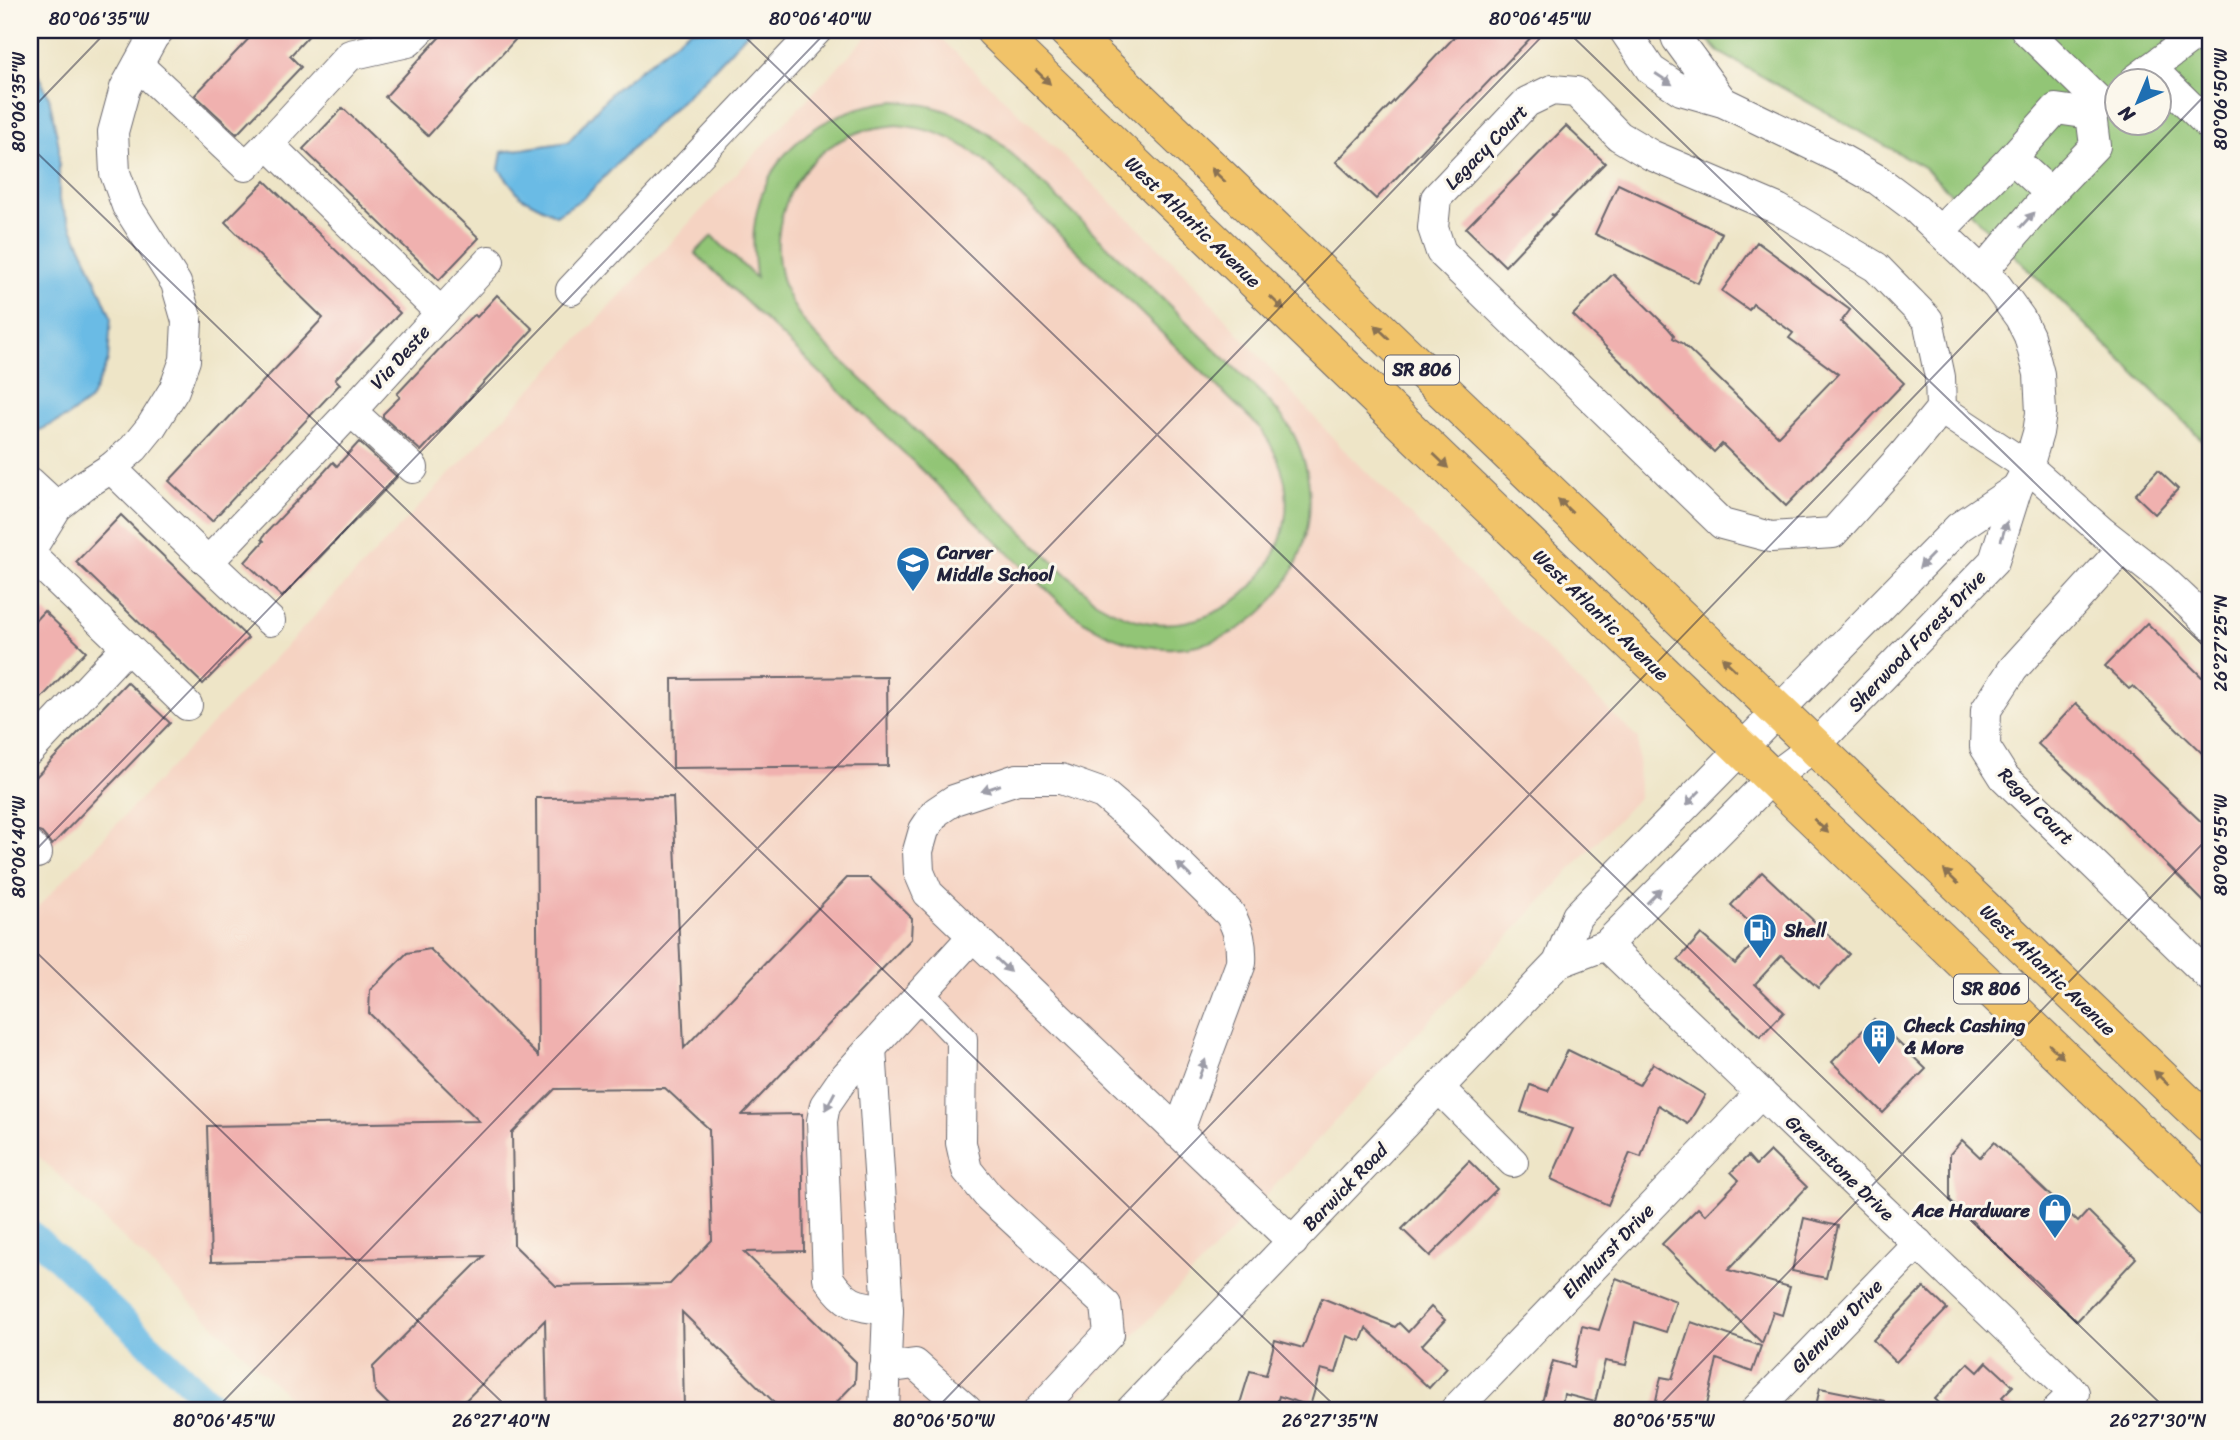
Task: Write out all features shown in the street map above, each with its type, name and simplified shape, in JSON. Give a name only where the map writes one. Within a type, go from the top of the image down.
[{"type":"main road","name":"West Atlantic Avenue","points":[[994,30],[2210,1199]]},
{"type":"main road","name":"West Atlantic Avenue","points":[[1066,30],[2210,1125]]},
{"type":"street","points":[[159,30],[125,88],[113,132],[115,173],[127,206],[176,283],[187,321],[185,360],[174,390],[151,427],[134,448],[111,468],[57,507],[30,553],[187,705]]},
{"type":"street","points":[[138,65],[246,166],[350,55],[408,42],[420,30]]},
{"type":"street","points":[[571,290],[817,30]]},
{"type":"street","name":"Sherwood Forest Drive","points":[[1624,30],[1651,70],[1681,90],[1723,102],[1839,158],[1878,180],[1914,207],[2010,302],[2020,318],[2035,355],[2041,413],[2038,433],[1994,561],[1815,746]]},
{"type":"street","name":"Sherwood Forest Drive","points":[[1674,30],[1677,39],[1723,102]]},
{"type":"street","points":[[2026,30],[2104,104]]},
{"type":"street","points":[[2154,66],[2202,30]]},
{"type":"street","name":"Legacy Court","points":[[1552,90],[1576,92],[1619,136],[1651,155],[1779,209],[1876,267],[1928,320],[1940,377],[1941,409],[1903,456],[1833,533],[1771,537],[1722,524],[1441,252],[1433,228],[1436,198],[1527,103],[1552,90]]},
{"type":"street","points":[[2174,98],[2210,126]]},
{"type":"street","points":[[1940,231],[2012,159],[2056,109],[2104,104]]},
{"type":"street","points":[[1982,272],[2050,193],[2095,146],[2104,104]]},
{"type":"street","name":"Via Deste","points":[[208,562],[441,313],[268,144]]},
{"type":"street","points":[[2012,159],[2050,193]]},
{"type":"street","points":[[441,313],[489,261]]},
{"type":"street","points":[[1941,409],[2023,477],[2160,577],[2210,624]]},
{"type":"street","points":[[351,411],[413,468]]},
{"type":"street","points":[[111,468],[270,621]]},
{"type":"street","points":[[1778,711],[1959,527],[2023,477]]},
{"type":"street","points":[[30,482],[57,507]]},
{"type":"street","name":"Regal Court","points":[[2123,548],[2013,669],[1986,710],[1984,747],[2004,777],[2210,977]]},
{"type":"street","points":[[30,750],[127,648]]},
{"type":"street","name":"Barwick Road","points":[[1132,1410],[1558,964],[1577,916],[1778,711]]},
{"type":"street","name":"Barwick Road","points":[[1558,964],[1606,945],[1772,778],[1815,746]]},
{"type":"street","points":[[1178,1133],[1241,964],[1242,946],[1238,929],[1230,914],[1137,823],[1103,794],[1061,779],[1017,779],[954,800],[936,812],[924,830],[918,851],[919,872],[928,893],[1178,1133],[1293,1242]]},
{"type":"street","points":[[888,1310],[859,1307],[840,1296],[828,1278],[822,1121],[825,1105],[843,1079],[973,936]]},
{"type":"street","name":"Greenstone Drive","points":[[1606,945],[1917,1242],[2065,1401]]},
{"type":"street","points":[[920,995],[962,1039],[961,1143],[967,1170],[989,1196],[1107,1305],[1109,1334],[1039,1410]]},
{"type":"street","points":[[871,1048],[888,1310],[884,1410]]},
{"type":"street","points":[[1439,1088],[1513,1162]]},
{"type":"street","name":"Elmhurst Drive","points":[[1455,1410],[1761,1093]]},
{"type":"street","name":"Glenview Drive","points":[[1756,1410],[1917,1242]]},
{"type":"street","points":[[885,1368],[915,1364],[967,1410]]},
{"type":"shaded area","name":"Carver Middle School","points":[[873,30],[932,30],[1178,266],[1342,448],[1638,739],[1639,797],[1064,1410],[302,1410],[30,1148],[30,915]]},
{"type":"green space","points":[[1699,30],[2210,30],[2210,447],[1925,168],[1719,52]]},
{"type":"green space","points":[[895,101],[938,108],[963,118],[999,142],[1265,397],[1285,420],[1294,435],[1307,475],[1309,515],[1301,553],[1283,587],[1257,615],[1225,636],[1187,647],[1134,644],[1112,637],[1083,621],[1065,607],[695,253],[712,236],[756,278],[754,229],[759,202],[769,178],[783,157],[800,139],[844,114]],"holes":[[[896,125],[908,126],[952,140],[982,159],[1261,429],[1276,454],[1283,475],[1286,511],[1281,539],[1269,564],[1252,586],[1232,603],[1207,616],[1180,623],[1151,623],[1122,615],[1096,602],[815,335],[797,312],[784,285],[779,261],[778,238],[790,193],[802,173],[818,156],[837,142],[859,132]]]},
{"type":"water","points":[[690,30],[750,30],[585,197],[556,215],[521,197],[499,169],[502,152],[568,142],[612,92]]},
{"type":"water","points":[[30,59],[49,97],[59,146],[59,201],[111,317],[108,361],[90,400],[67,417],[40,430],[30,430]]},
{"type":"building","points":[[257,30],[314,30],[290,56],[301,67],[237,134],[195,95]]},
{"type":"building","points":[[446,30],[524,30],[428,136],[385,97]]},
{"type":"building","points":[[1461,30],[1538,30],[1376,199],[1336,162]]},
{"type":"building","points":[[343,108],[479,238],[439,280],[303,149]]},
{"type":"building","points":[[1566,126],[1605,163],[1554,215],[1551,214],[1553,216],[1505,266],[1466,228]]},
{"type":"building","points":[[265,181],[400,313],[335,379],[340,384],[212,521],[169,481],[323,318],[225,222]]},
{"type":"building","points":[[1618,184],[1722,233],[1698,283],[1595,234]]},
{"type":"building","points":[[1757,242],[1850,310],[1841,322],[1904,383],[1786,506],[1722,444],[1714,452],[1573,315],[1613,274],[1668,328],[1674,335],[1673,338],[1683,344],[1778,436],[1838,374],[1789,338],[1793,333],[1753,304],[1749,310],[1722,291]]},
{"type":"building","points":[[497,295],[533,329],[421,451],[383,417],[383,414],[400,397],[397,394],[445,343],[470,318],[475,315],[477,317]]},
{"type":"building","points":[[359,442],[397,477],[282,597],[245,562],[264,541],[262,539],[265,534],[333,462],[337,466]]},
{"type":"building","points":[[2158,470],[2178,489],[2155,514],[2135,495]]},
{"type":"building","points":[[121,515],[248,638],[203,684],[76,562]]},
{"type":"building","points":[[44,611],[86,651],[30,710],[30,626]]},
{"type":"building","points":[[2147,623],[2210,685],[2210,761],[2133,686],[2129,689],[2105,666]]},
{"type":"building","points":[[887,677],[888,766],[673,768],[672,679]]},
{"type":"building","points":[[127,682],[170,723],[52,845],[42,833],[30,829],[30,783]]},
{"type":"building","points":[[2076,703],[2210,830],[2210,908],[2123,821],[2038,744]]},
{"type":"building","points":[[673,797],[684,1048],[847,878],[870,878],[912,918],[911,939],[742,1115],[802,1114],[804,1251],[744,1252],[856,1362],[855,1383],[829,1410],[782,1410],[682,1312],[684,1410],[547,1410],[545,1320],[456,1410],[394,1410],[375,1391],[373,1367],[484,1256],[211,1262],[207,1126],[479,1121],[369,1013],[370,990],[407,953],[430,949],[538,1056],[536,798]],"holes":[[[665,1088],[709,1129],[712,1240],[670,1284],[556,1286],[514,1245],[512,1133],[555,1089]]]},
{"type":"building","points":[[1762,872],[1849,954],[1818,988],[1782,955],[1755,984],[1784,1012],[1760,1037],[1678,960],[1701,934],[1735,964],[1762,934],[1731,905]]},
{"type":"building","name":"Check Cashing & More","points":[[1874,1019],[1926,1069],[1883,1113],[1832,1062]]},
{"type":"building","points":[[1568,1050],[1639,1085],[1653,1063],[1705,1095],[1688,1124],[1658,1105],[1641,1157],[1630,1153],[1608,1205],[1551,1179],[1573,1129],[1521,1112],[1530,1085],[1548,1091]]},
{"type":"building","name":"Ace Hardware","points":[[1962,1140],[1980,1157],[1994,1142],[2078,1222],[2088,1211],[2136,1258],[2077,1321],[1950,1200],[1950,1154]]},
{"type":"building","points":[[1770,1151],[1807,1187],[1728,1270],[1790,1287],[1782,1315],[1773,1312],[1762,1343],[1662,1244],[1698,1208],[1705,1215],[1739,1180],[1731,1172],[1748,1156],[1756,1165]]},
{"type":"building","points":[[1469,1161],[1497,1189],[1430,1256],[1402,1229]]},
{"type":"building","points":[[1804,1218],[1838,1226],[1826,1278],[1792,1271]]},
{"type":"building","points":[[1616,1278],[1676,1301],[1666,1332],[1635,1322],[1626,1365],[1605,1361],[1595,1402],[1564,1394],[1561,1410],[1540,1410],[1553,1361],[1574,1367],[1582,1326],[1599,1330]]},
{"type":"building","points":[[1924,1287],[1947,1309],[1896,1362],[1873,1340]]},
{"type":"building","points":[[1322,1298],[1395,1327],[1399,1323],[1408,1332],[1431,1307],[1445,1320],[1422,1345],[1447,1368],[1429,1388],[1366,1328],[1361,1341],[1347,1336],[1336,1373],[1321,1369],[1310,1406],[1279,1396],[1275,1410],[1238,1410],[1250,1371],[1266,1375],[1275,1340],[1303,1348]]},
{"type":"building","points":[[1691,1322],[1761,1346],[1752,1372],[1717,1359],[1706,1410],[1677,1410],[1655,1405],[1661,1377],[1672,1379]]},
{"type":"building","points":[[1987,1362],[2013,1386],[2002,1397],[2017,1410],[1946,1410],[1935,1399],[1968,1363],[1978,1372]]},
{"type":"building","points":[[1820,1388],[1885,1401],[1884,1410],[1815,1410]]},
{"type":"waterway","points":[[30,1232],[218,1410]]},
{"type":"place","name":"Carver Middle School","points":[[913,593]]},
{"type":"place","name":"Shell","points":[[1760,960]]},
{"type":"place","name":"Check Cashing & More","points":[[1879,1066]]},
{"type":"place","name":"Ace Hardware","points":[[2055,1240]]}]
